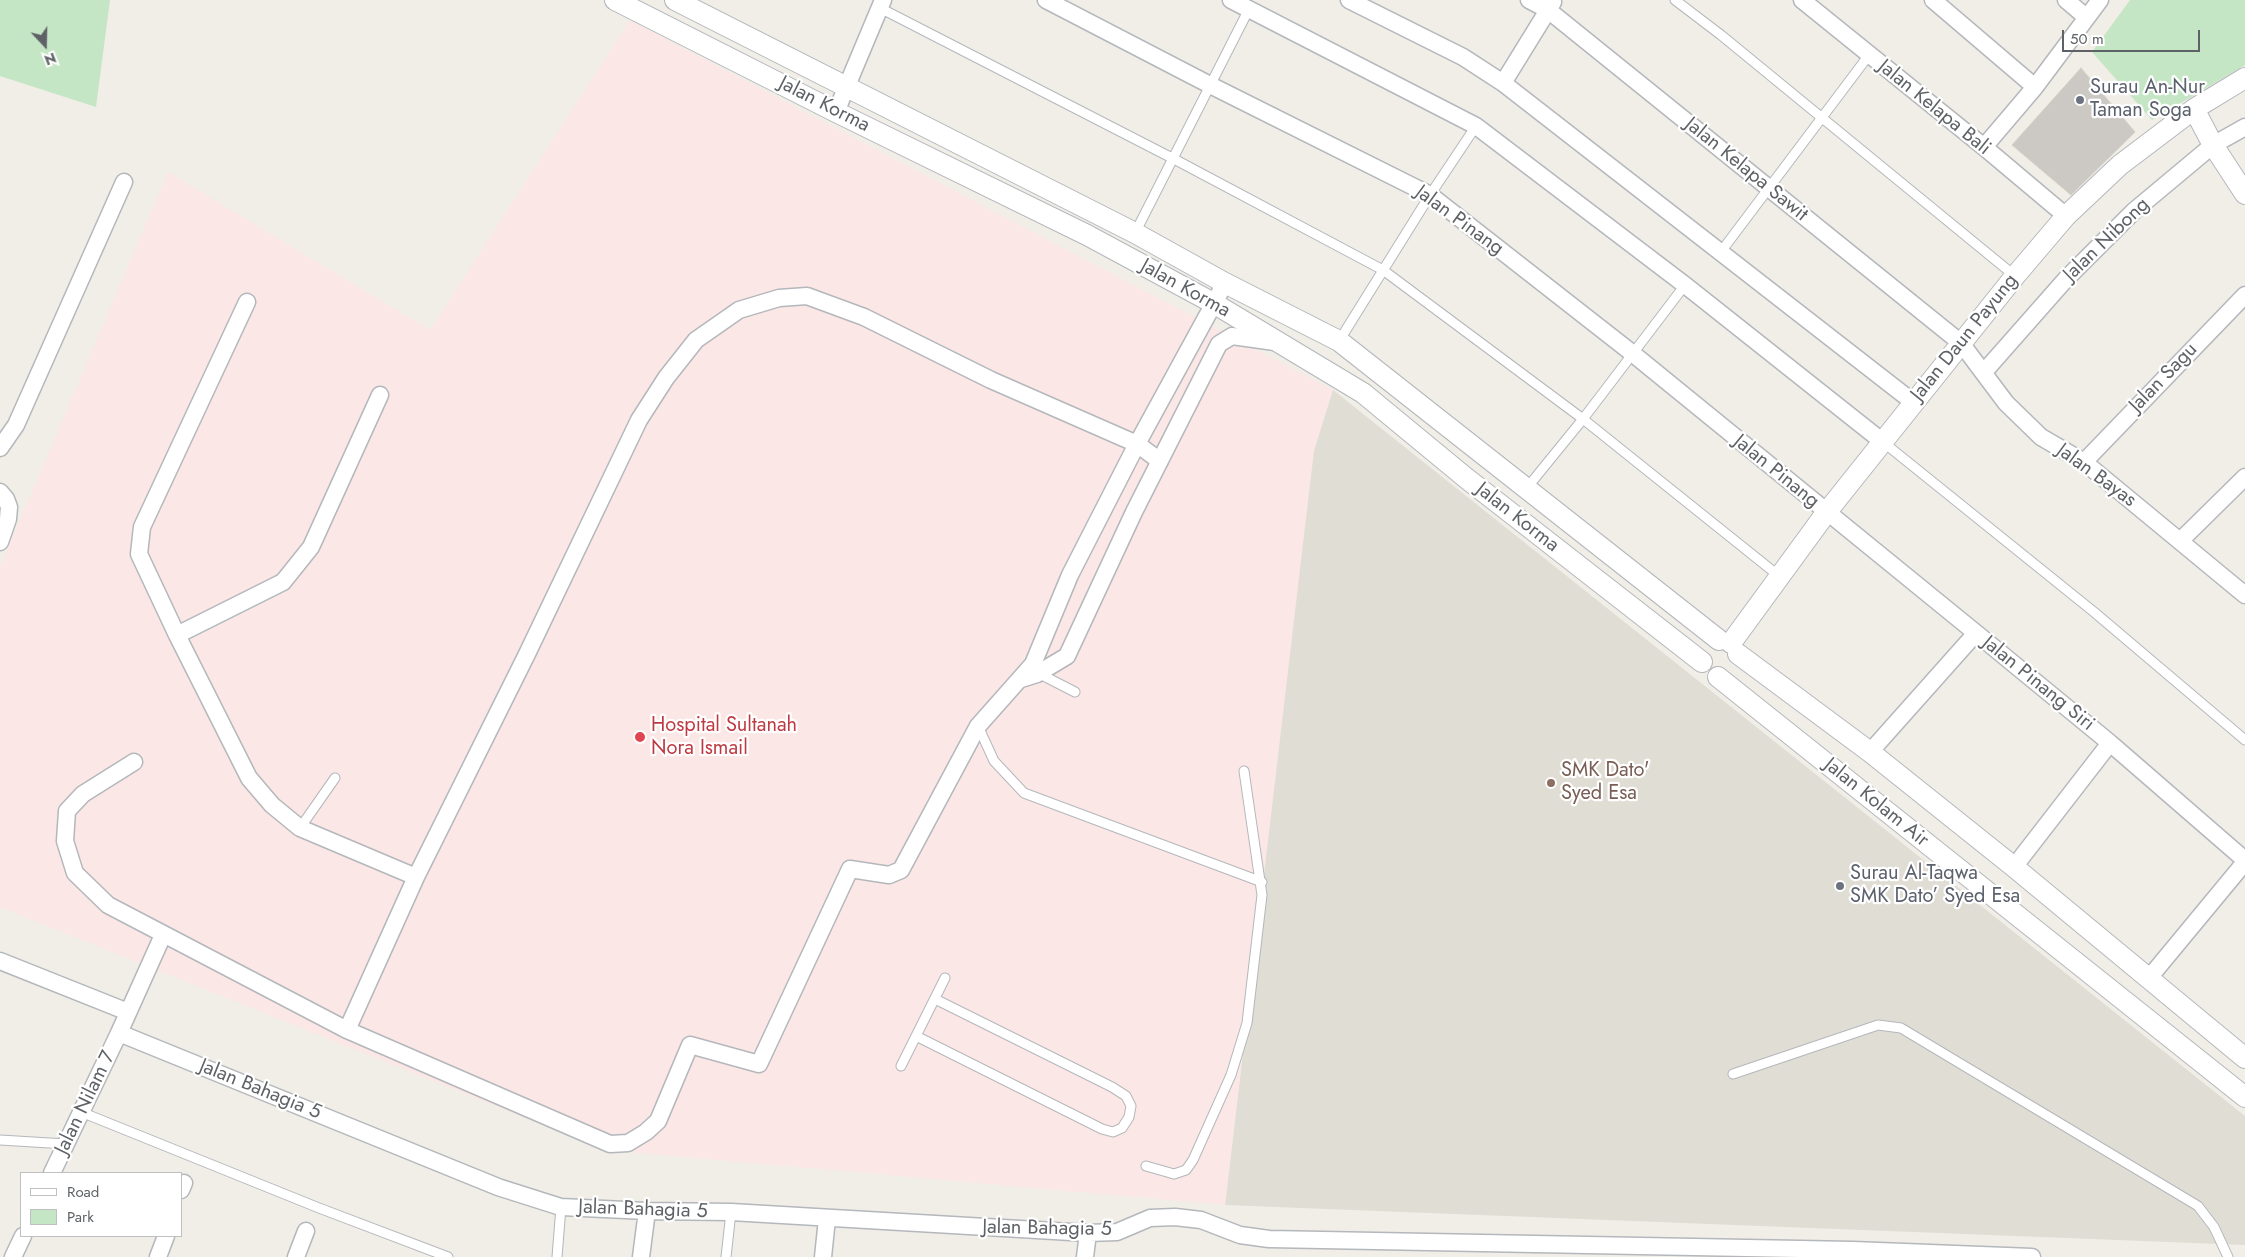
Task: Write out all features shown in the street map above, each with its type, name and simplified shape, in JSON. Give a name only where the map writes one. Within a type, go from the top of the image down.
[{"type":"street","name":"Jalan Korma","points":[[615,0],[836,112],[1087,235],[1215,304],[1275,342],[1363,393],[1466,478],[1702,662]]},
{"type":"street","name":"Jalan Korma","points":[[675,0],[1135,233],[1225,283],[1339,341],[1729,646]]},
{"type":"street","name":"Jalan Pinang","points":[[1046,0],[1210,85],[1430,195],[1632,353],[1826,513]]},
{"type":"street","points":[[1231,0],[1476,126],[1685,285],[1883,442]]},
{"type":"street","points":[[1349,0],[1463,58],[1504,83],[1913,402]]},
{"type":"street","name":"Jalan Kelapa Sawit","points":[[1529,0],[1551,5],[1768,188],[1961,343]]},
{"type":"street","name":"Jalan Kelapa Bali","points":[[1802,0],[1820,5],[1869,55],[1984,147],[2066,216]]},
{"type":"street","points":[[1932,0],[2035,87]]},
{"type":"street","points":[[2066,0],[2086,17]]},
{"type":"street","points":[[1984,147],[2035,87],[2100,0]]},
{"type":"street","points":[[836,112],[881,4]]},
{"type":"street","points":[[1504,83],[1551,5]]},
{"type":"street","name":"Jalan Daun Payung","points":[[1729,646],[1826,513],[1913,402],[2066,216],[2120,165],[2194,109],[2245,78]]},
{"type":"street","points":[[2194,109],[2213,145],[2245,194]]},
{"type":"street","name":"Jalan Nibong","points":[[1984,372],[2072,272],[2134,211],[2213,145],[2245,127]]},
{"type":"street","points":[[0,448],[16,425],[124,182]]},
{"type":"street","points":[[1035,669],[1070,575],[1225,283]]},
{"type":"street","name":"Jalan Sagu","points":[[2084,462],[2245,295]]},
{"type":"street","points":[[347,1030],[416,877],[531,646],[639,420],[666,378],[696,340],[739,310],[779,298],[806,296],[834,304],[864,317],[991,380],[1138,444],[1160,461]]},
{"type":"street","points":[[247,302],[142,527],[138,554],[249,778],[272,805],[300,828],[416,877]]},
{"type":"street","points":[[134,762],[82,794],[67,811],[65,841],[75,873],[108,905],[163,936],[347,1030],[610,1144],[633,1140],[646,1132],[658,1120],[690,1045],[759,1064],[850,870],[889,875],[901,870],[978,726],[1019,679],[1035,669],[1067,656],[1140,501],[1219,344],[1232,336],[1275,342]]},
{"type":"street","name":"Jalan Bayas","points":[[1961,343],[2006,403],[2041,437],[2084,462],[2245,595]]},
{"type":"street","points":[[177,635],[283,582],[311,547],[380,395]]},
{"type":"street","points":[[2180,541],[2245,477]]},
{"type":"street","points":[[1116,487],[1140,501]]},
{"type":"street","points":[[0,492],[6,499],[9,507],[8,518],[0,542]]},
{"type":"street","name":"Jalan Pinang Siri","points":[[1826,513],[2110,743],[2245,861],[2149,978]]},
{"type":"street","points":[[1870,752],[1976,633]]},
{"type":"street","points":[[1707,646],[1729,646],[1739,660],[1734,671],[1729,675],[1718,677],[1708,672],[1702,662],[1704,650],[1707,646]]},
{"type":"street","name":"Jalan Kolam Air","points":[[1729,646],[1870,752],[2014,867],[2245,1058]]},
{"type":"street","name":"Jalan Kolam Air","points":[[1718,677],[2245,1097]]},
{"type":"street","points":[[2014,867],[2110,743]]},
{"type":"street","name":"Jalan Nilam 7","points":[[52,1172],[120,1033],[163,936]]},
{"type":"street","points":[[0,961],[128,1012]]},
{"type":"street","name":"Jalan Bahagia 5","points":[[120,1033],[498,1187],[561,1207],[732,1212],[1088,1233],[1117,1232],[1150,1218],[1175,1217],[1201,1220],[1240,1235],[1269,1239],[1573,1251],[1853,1250],[2032,1257]]},
{"type":"street","points":[[641,1257],[647,1211]]},
{"type":"street","points":[[823,1257],[827,1219]]},
{"type":"street","points":[[296,1257],[306,1231]]},
{"type":"street","points":[[1085,1257],[1088,1233]]},
{"type":"street","points":[[13,1257],[23,1237]]},
{"type":"street","points":[[158,1257],[166,1237]]},
{"type":"lane","points":[[1675,0],[2015,276]]},
{"type":"lane","points":[[881,4],[1383,270],[1583,419],[1779,576]]},
{"type":"lane","points":[[1135,233],[1249,9]]},
{"type":"lane","points":[[1720,253],[1768,188],[1823,119],[1869,55]]},
{"type":"lane","points":[[1339,341],[1430,195],[1476,126]]},
{"type":"lane","points":[[1526,489],[1583,419],[1685,285]]},
{"type":"lane","points":[[1883,442],[2094,612],[2245,740]]},
{"type":"lane","points":[[1035,669],[1075,692]]},
{"type":"lane","points":[[978,726],[994,761],[1024,793],[1262,882]]},
{"type":"lane","points":[[1146,1166],[1174,1174],[1186,1170],[1193,1160],[1231,1075],[1247,1023],[1262,882],[1244,771]]},
{"type":"lane","points":[[300,828],[335,778]]},
{"type":"lane","points":[[901,1066],[945,978]]},
{"type":"lane","points":[[916,1036],[1102,1130],[1113,1132],[1122,1128],[1129,1117],[1131,1106],[1126,1096],[935,998]]},
{"type":"lane","points":[[1733,1074],[1878,1025],[1901,1028],[2198,1206],[2214,1226],[2228,1257]]},
{"type":"lane","points":[[81,1112],[319,1208],[448,1257]]},
{"type":"lane","points":[[0,1140],[66,1144]]},
{"type":"lane","points":[[557,1257],[561,1207]]},
{"type":"lane","points":[[726,1257],[732,1212]]},
{"type":"shaded area","name":"Hospital Sultanah Nora Ismail","points":[[630,20],[1333,390],[1314,451],[1225,1205],[605,1150],[0,907],[0,567],[168,172],[430,330]]},
{"type":"shaded area","name":"SMK Dato' Syed Esa","points":[[1333,390],[2245,1116],[2245,1245],[1225,1205],[1314,444]]},
{"type":"green space","points":[[0,0],[110,0],[96,107],[0,76]]},
{"type":"green space","points":[[2130,0],[2245,0],[2245,65],[2152,120],[2092,52]]},
{"type":"building","name":"Surau An-Nur Taman Soga","points":[[2081,68],[2135,132],[2071,195],[2012,145]]},
{"type":"place","name":"Surau An-Nur Taman Soga","points":[[2080,100]]},
{"type":"place","name":"Hospital Sultanah Nora Ismail","points":[[640,737]]},
{"type":"place","name":"SMK Dato' Syed Esa","points":[[1551,783]]},
{"type":"place","name":"Surau Al-Taqwa SMK Dato’ Syed Esa","points":[[1840,886]]}]
